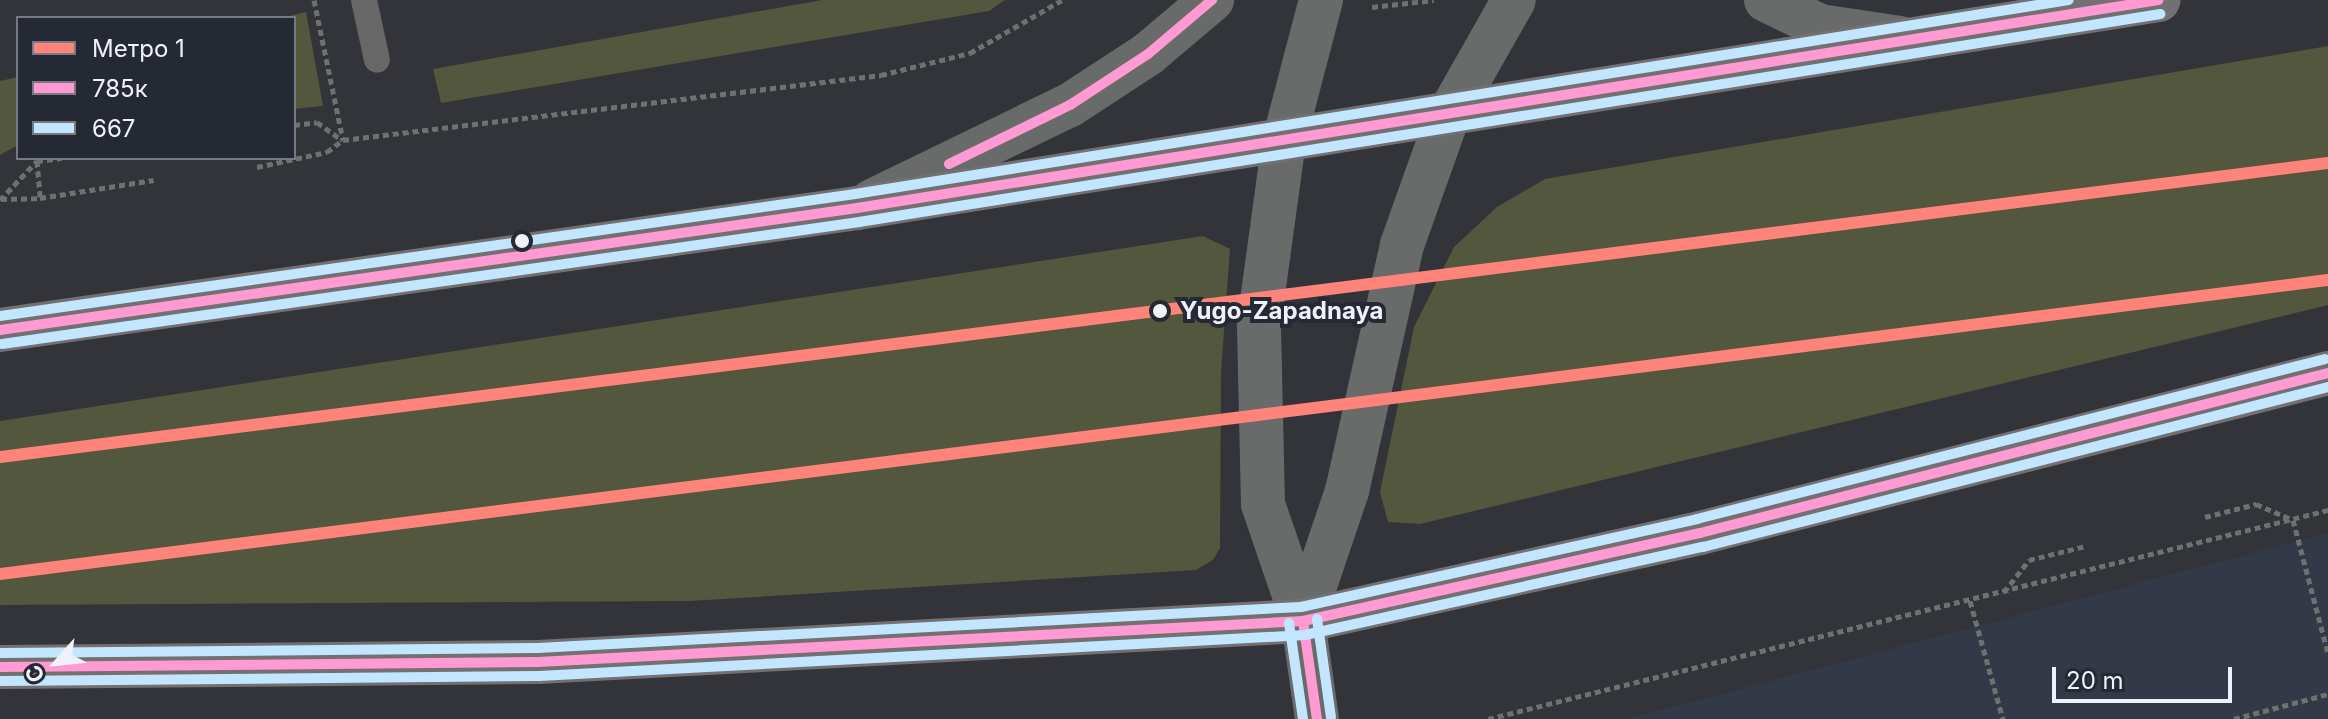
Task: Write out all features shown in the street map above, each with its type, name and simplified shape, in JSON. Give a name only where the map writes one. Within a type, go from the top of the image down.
[{"type":"main road","points":[[857,208],[1070,105],[1148,54],[1212,0]]},
{"type":"main road","points":[[1317,719],[1303,621],[1263,504],[1259,323],[1284,141],[1321,0]]},
{"type":"main road","points":[[1303,621],[1347,491],[1402,245],[1448,116],[1514,0]]},
{"type":"main road","points":[[1766,0],[1820,26],[1922,41]]},
{"type":"main road","points":[[0,330],[857,208],[1922,41],[2158,0]]},
{"type":"main road","points":[[0,667],[538,662],[1303,621],[1700,533],[2328,373]]},
{"type":"lane","points":[[364,0],[377,60]]},
{"type":"path","points":[[314,0],[343,140]]},
{"type":"path","points":[[296,159],[327,152],[343,140],[881,75],[970,53],[1062,0]]},
{"type":"path","points":[[296,125],[317,122],[343,140]]},
{"type":"path","points":[[1,199],[37,161],[45,160]]},
{"type":"path","points":[[257,167],[290,160]]},
{"type":"path","points":[[37,161],[40,198]]},
{"type":"path","points":[[1,199],[40,198],[154,180]]},
{"type":"path","points":[[2205,517],[2256,504],[2293,520]]},
{"type":"path","points":[[1488,719],[2328,510]]},
{"type":"path","points":[[2293,520],[2328,653]]},
{"type":"path","points":[[2003,593],[2029,560],[2086,546]]},
{"type":"path","points":[[1970,601],[2003,719]]},
{"type":"path","points":[[2234,719],[2328,694]]},
{"type":"shaded area","points":[[2328,533],[2328,719],[1627,719]]},
{"type":"green space","points":[[822,0],[1005,0],[989,11],[441,103],[433,69]]},
{"type":"green space","points":[[306,12],[323,106],[296,109],[296,16],[289,16]]},
{"type":"green space","points":[[2328,46],[2328,305],[1420,524],[1388,522],[1380,492],[1414,327],[1454,247],[1497,207],[1545,179]]},
{"type":"green space","points":[[16,77],[16,146],[0,155],[0,81]]},
{"type":"green space","points":[[1203,236],[1230,249],[1221,372],[1220,548],[1213,560],[1196,570],[690,601],[0,605],[0,421]]},
{"type":"metro line","name":"1","points":[[0,457],[2328,163]]},
{"type":"metro line","name":"1","points":[[0,574],[2328,280]]},
{"type":"transit line","name":"785к","points":[[949,164],[1070,105],[1148,54],[1212,0]]},
{"type":"transit line","points":[[0,316],[855,194],[2069,0]]},
{"type":"transit line","name":"785к","points":[[0,330],[857,208],[2158,0]]},
{"type":"transit line","name":"667","points":[[2,344],[859,222],[2160,14]]},
{"type":"transit line","points":[[0,653],[538,648],[1301,607],[1697,519],[2325,359]]},
{"type":"transit line","name":"785к","points":[[0,667],[538,662],[1303,621],[1700,533],[2328,373]]},
{"type":"transit line","name":"667","points":[[0,681],[539,676],[1305,635],[1703,547],[2328,387]]},
{"type":"transit line","points":[[1317,619],[1331,717]]},
{"type":"transit line","name":"785к","points":[[1303,621],[1317,719]]},
{"type":"transit line","name":"667","points":[[1289,623],[1303,719]]},
{"type":"place","name":"Yugo-Zapadnaya","points":[[1160,311]]}]
